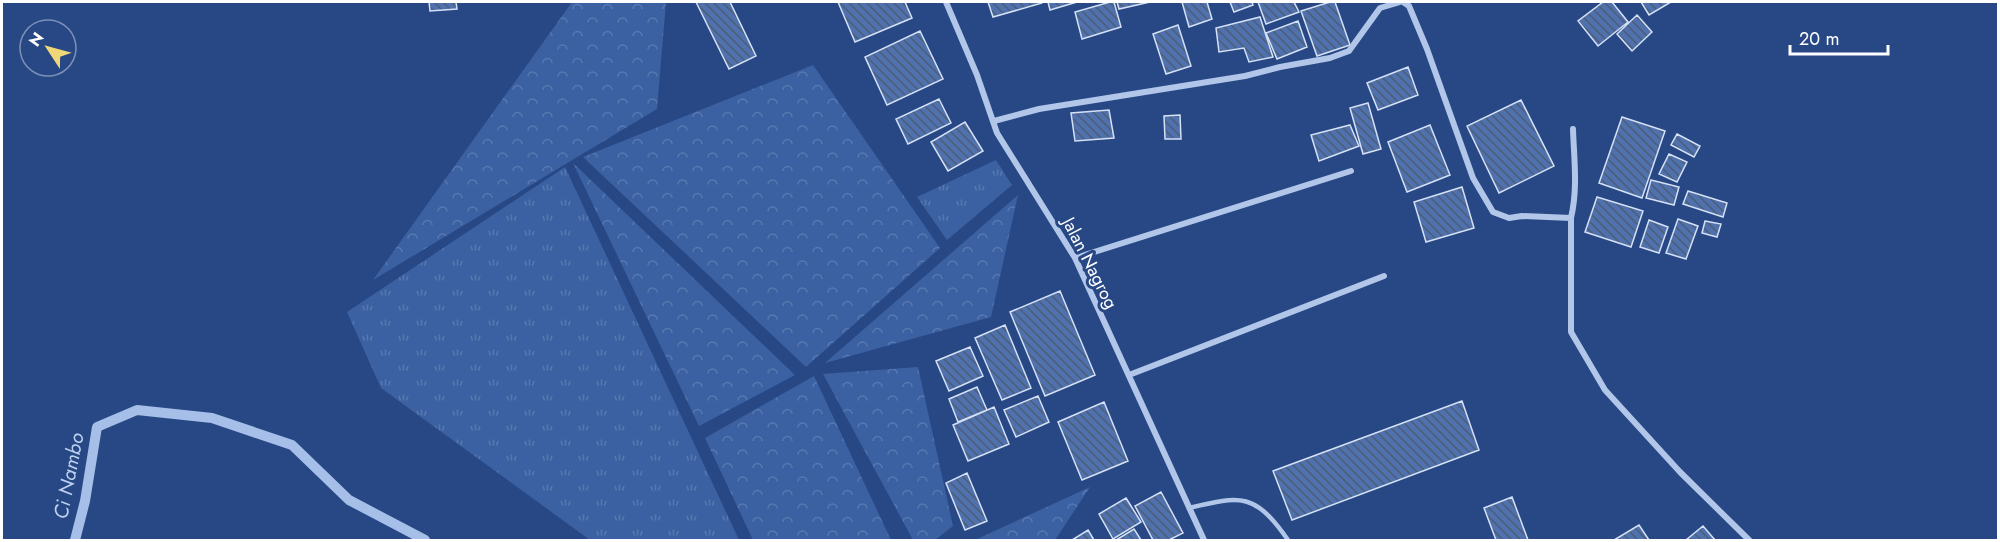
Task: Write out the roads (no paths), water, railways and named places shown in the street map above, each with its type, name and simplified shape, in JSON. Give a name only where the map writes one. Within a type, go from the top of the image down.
[{"type":"street","name":"Jalan Nagrog","points":[[946,2],[977,75],[997,133],[1075,258],[1204,540]]},
{"type":"street","points":[[994,121],[1039,109],[1245,76],[1330,58],[1349,51],[1380,8],[1402,2],[1409,6],[1427,48],[1473,178],[1493,213],[1509,218],[1522,216],[1571,218]]},
{"type":"street","points":[[1573,129],[1575,200],[1571,218],[1571,332],[1605,390],[1680,472],[1749,540]]},
{"type":"street","points":[[1075,258],[1351,171]]},
{"type":"street","points":[[1129,375],[1384,276]]},
{"type":"lane","points":[[1189,508],[1222,500],[1237,499],[1253,503],[1273,519],[1288,540]]},
{"type":"waterway","name":"Ci Nambo","points":[[75,540],[85,501],[97,427],[137,410],[212,418],[292,445],[349,500],[425,540]]}]
